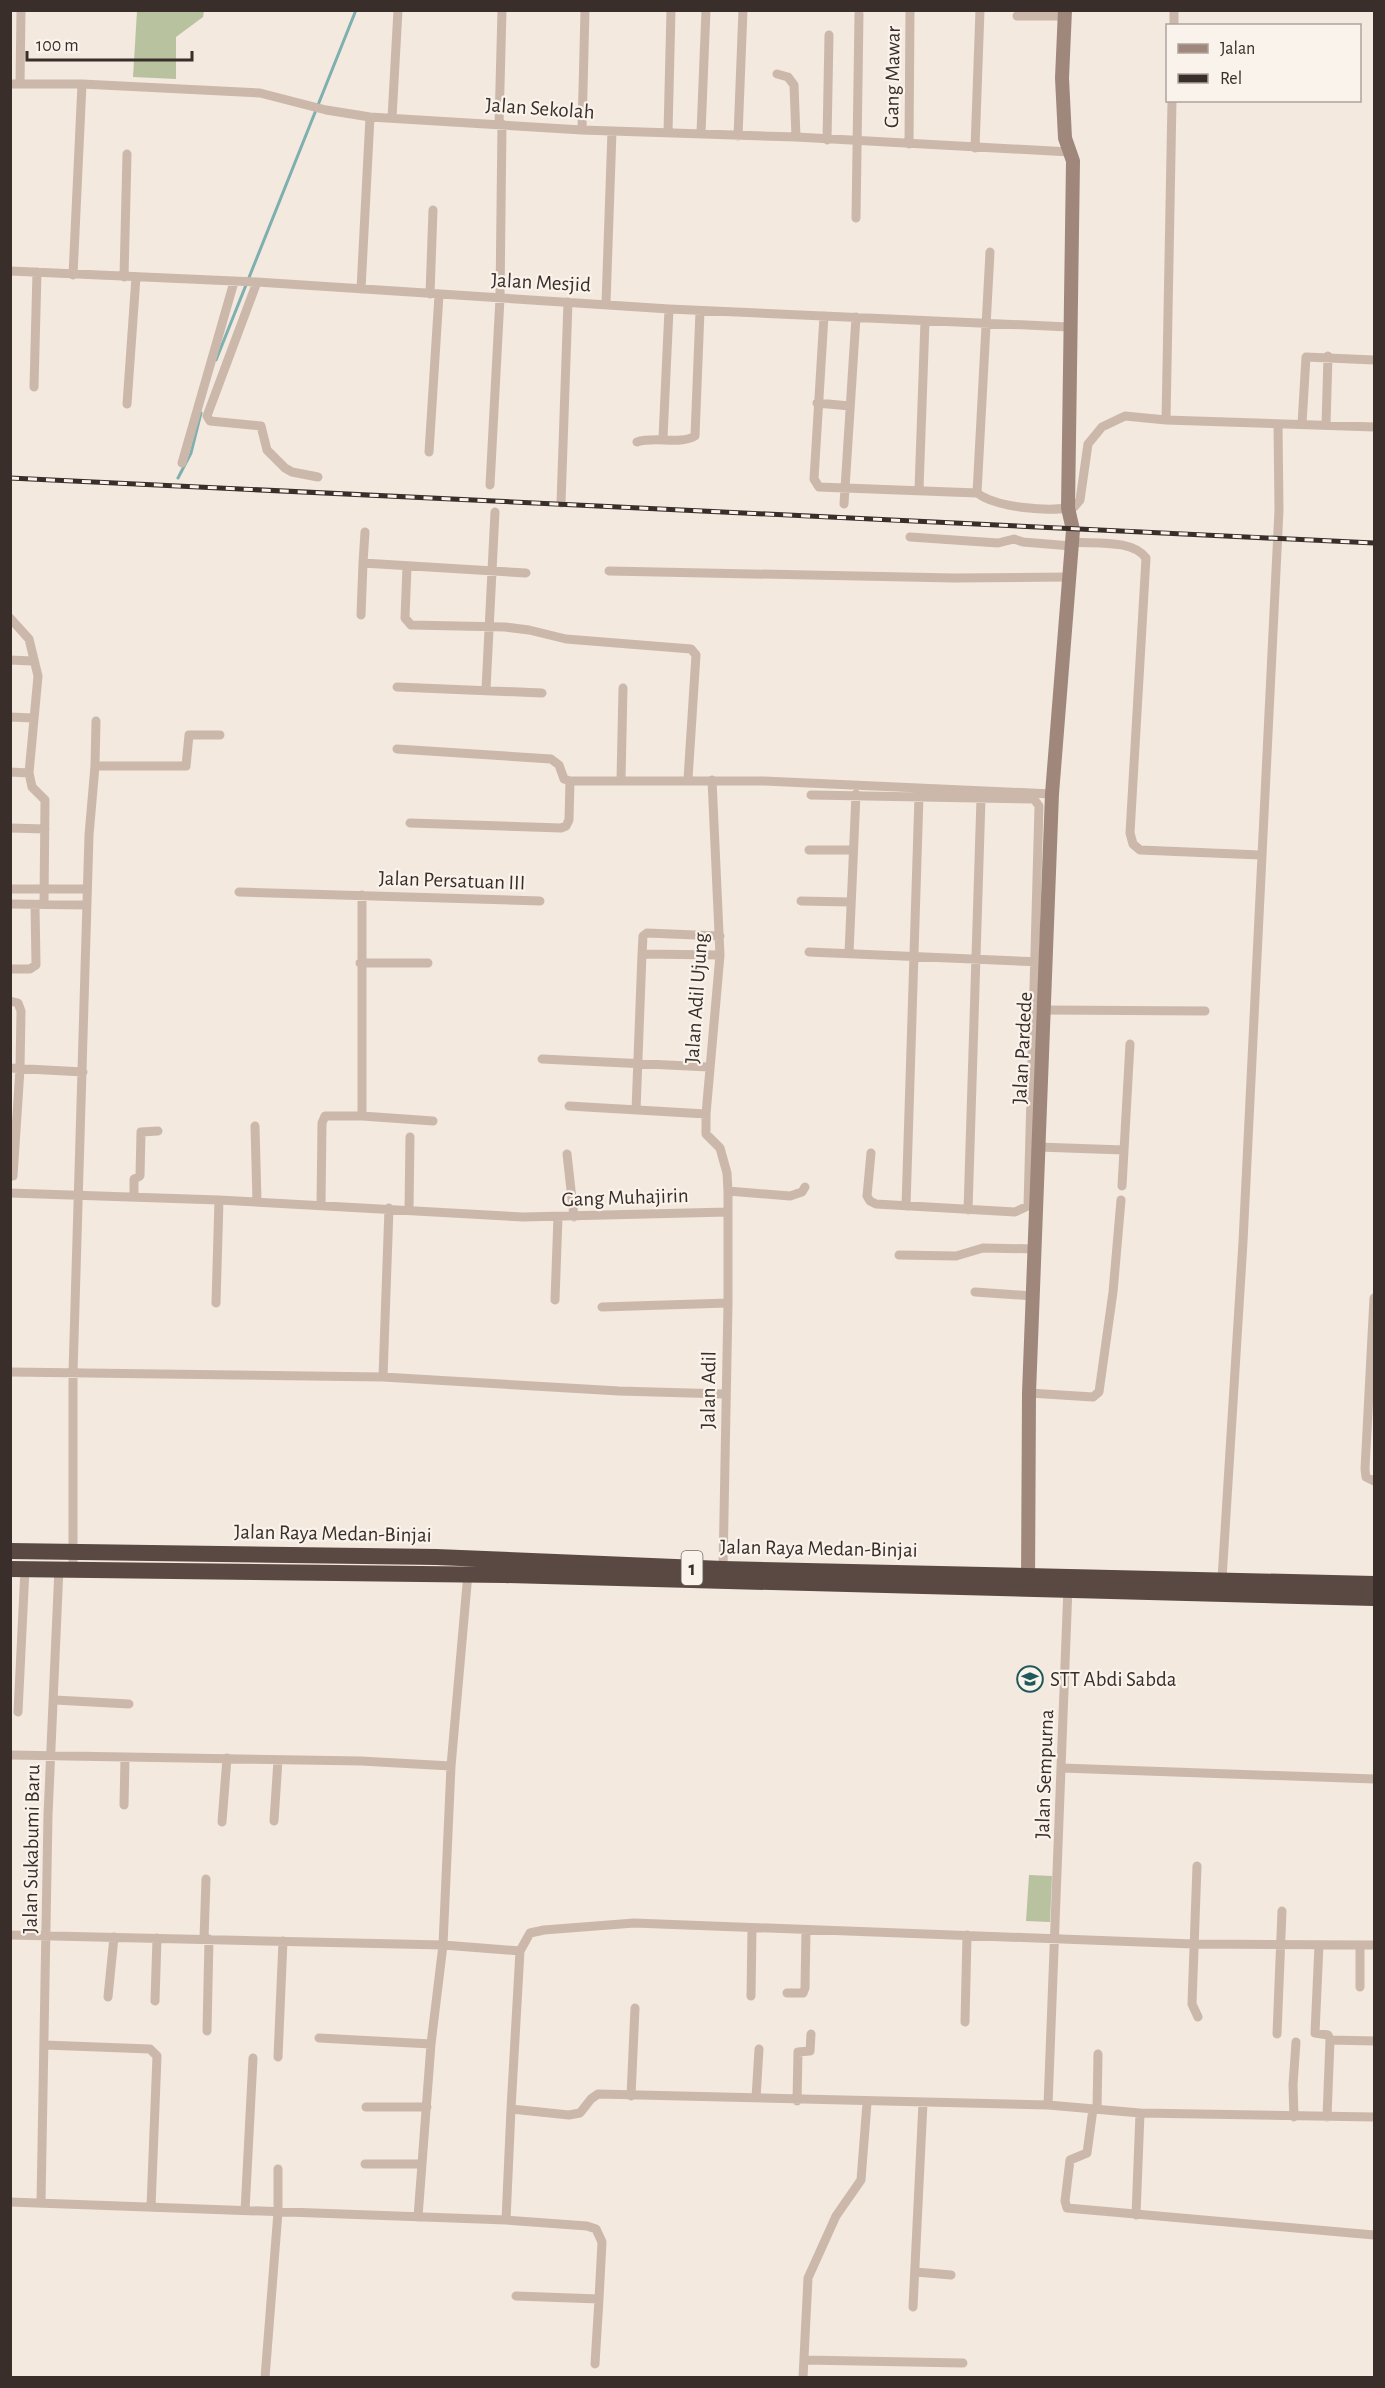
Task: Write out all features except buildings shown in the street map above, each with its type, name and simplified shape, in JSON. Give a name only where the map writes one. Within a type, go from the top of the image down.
[{"type":"highway","name":"Jalan Raya Medan-Binjai","points":[[10,1551],[366,1565],[1068,1583],[1374,1598]]},
{"type":"highway","name":"Jalan Raya Medan-Binjai","points":[[18,1569],[144,1572],[366,1565]]},
{"type":"highway","name":"Jalan Raya Medan-Binjai","points":[[468,1567],[723,1569],[1028,1582]]},
{"type":"highway","name":"Jalan Raya Medan-Binjai","points":[[1068,1583],[1222,1579],[1374,1584]]},
{"type":"street","points":[[15,84],[21,10]]},
{"type":"street","points":[[393,118],[398,10]]},
{"type":"street","points":[[490,485],[500,298],[502,10]]},
{"type":"street","points":[[582,130],[585,10]]},
{"type":"street","points":[[668,132],[671,10]]},
{"type":"street","points":[[701,133],[706,10]]},
{"type":"street","points":[[738,136],[743,10]]},
{"type":"street","name":"Gang Mawar","points":[[909,144],[910,10]]},
{"type":"street","points":[[975,148],[980,10]]},
{"type":"street","points":[[1017,16],[1065,13]]},
{"type":"street","name":"Jalan Pardede","points":[[1028,1582],[1029,1393],[1038,1147],[1046,1010],[1042,962],[1052,794],[1073,530],[1068,508],[1073,160],[1065,138],[1065,13]]},
{"type":"street","points":[[856,218],[859,14]]},
{"type":"street","points":[[827,140],[829,35]]},
{"type":"street","points":[[777,74],[788,77],[794,85],[796,137]]},
{"type":"street","name":"Jalan Sekolah","points":[[15,84],[82,84],[260,93],[326,110],[370,117],[582,130],[796,137],[1070,152]]},
{"type":"street","points":[[73,275],[82,84]]},
{"type":"street","points":[[1166,420],[1172,102]]},
{"type":"street","points":[[361,289],[370,117]]},
{"type":"street","points":[[606,303],[612,131]]},
{"type":"street","points":[[124,277],[127,154]]},
{"type":"street","points":[[429,452],[434,295],[433,210]]},
{"type":"street","points":[[977,493],[990,252]]},
{"type":"street","name":"Jalan Mesjid","points":[[10,271],[255,282],[434,295],[606,303],[700,311],[1070,327]]},
{"type":"street","points":[[34,387],[38,272]]},
{"type":"street","points":[[126,405],[136,277]]},
{"type":"street","points":[[182,463],[237,282]]},
{"type":"street","points":[[255,282],[207,416],[210,421],[261,426],[267,450],[285,468],[292,472],[318,477]]},
{"type":"street","points":[[561,503],[568,302]]},
{"type":"street","points":[[663,438],[669,309]]},
{"type":"street","points":[[637,442],[663,438],[686,439],[695,436],[700,311]]},
{"type":"street","points":[[824,316],[814,483],[819,487],[977,493],[991,501],[1035,508],[1068,508],[1074,507],[1080,500],[1088,444],[1102,427],[1125,416],[1166,420],[1374,427]]},
{"type":"street","points":[[844,504],[856,317]]},
{"type":"street","points":[[919,489],[925,321]]},
{"type":"street","points":[[1302,424],[1304,361],[1312,356],[1374,360]]},
{"type":"street","points":[[1326,425],[1328,356]]},
{"type":"street","points":[[817,403],[850,406]]},
{"type":"street","points":[[1222,1579],[1243,1231],[1279,510],[1278,424]]},
{"type":"street","points":[[486,689],[495,513]]},
{"type":"street","points":[[361,615],[365,532]]},
{"type":"street","points":[[910,537],[998,543],[1014,539],[1023,542],[1128,546],[1141,551],[1146,558],[1130,833],[1132,844],[1140,850],[1260,855]]},
{"type":"street","points":[[363,563],[526,573]]},
{"type":"street","points":[[407,567],[405,618],[407,622],[529,630],[566,639],[691,649],[696,655],[688,779]]},
{"type":"street","points":[[609,571],[954,578],[1069,577]]},
{"type":"street","points":[[10,618],[29,639],[36,667],[39,685],[33,718],[29,773],[34,791],[45,800],[45,890],[40,904],[36,965],[30,969],[10,969]]},
{"type":"street","points":[[10,660],[33,661]]},
{"type":"street","points":[[397,687],[542,693]]},
{"type":"street","points":[[621,780],[623,688]]},
{"type":"street","points":[[10,717],[33,718]]},
{"type":"street","name":"Jalan Sukabumi Baru","points":[[41,2203],[51,1757],[66,1569],[74,1552],[73,1373],[80,1195],[86,904],[96,721]]},
{"type":"street","points":[[95,766],[186,766],[189,735],[220,735]]},
{"type":"street","points":[[397,748],[551,759],[560,765],[564,779],[570,781],[688,779],[1052,794]]},
{"type":"street","points":[[10,772],[29,773]]},
{"type":"street","name":"Jalan Adil Ujung","points":[[712,780],[714,873],[719,890],[720,955],[709,1067],[706,1134],[720,1148],[727,1173],[728,1212]]},
{"type":"street","points":[[410,823],[561,828],[566,826],[569,820],[570,781]]},
{"type":"street","points":[[811,795],[856,794],[1034,799],[1038,803],[1042,962],[1028,1206],[1015,1212],[906,1206],[870,1201],[867,1196],[871,1153]]},
{"type":"street","points":[[849,953],[856,794]]},
{"type":"street","points":[[906,1206],[919,796]]},
{"type":"street","points":[[968,1210],[974,959],[981,798]]},
{"type":"street","points":[[10,828],[45,829]]},
{"type":"street","points":[[809,850],[853,850]]},
{"type":"street","points":[[10,889],[87,889]]},
{"type":"street","name":"Jalan Persatuan III","points":[[239,892],[540,901]]},
{"type":"street","points":[[362,895],[360,963],[362,1116]]},
{"type":"street","points":[[801,902],[850,902]]},
{"type":"street","points":[[10,904],[86,904]]},
{"type":"street","points":[[636,1110],[636,1065],[643,936],[647,933],[720,936]]},
{"type":"street","points":[[809,952],[1042,962]]},
{"type":"street","points":[[642,954],[720,955]]},
{"type":"street","points":[[360,963],[428,963]]},
{"type":"street","points":[[10,1000],[18,1003],[21,1011],[15,1069],[13,1176]]},
{"type":"street","points":[[1046,1010],[1205,1011]]},
{"type":"street","points":[[1122,1186],[1130,1044]]},
{"type":"street","points":[[542,1059],[709,1067]]},
{"type":"street","points":[[15,1069],[83,1072]]},
{"type":"street","points":[[569,1106],[706,1114]]},
{"type":"street","points":[[321,1204],[322,1123],[325,1116],[433,1121]]},
{"type":"street","points":[[255,1126],[257,1202]]},
{"type":"street","points":[[134,1197],[134,1179],[140,1176],[141,1132],[158,1131]]},
{"type":"street","points":[[409,1209],[410,1137]]},
{"type":"street","points":[[1038,1147],[1124,1150]]},
{"type":"street","points":[[567,1154],[574,1217]]},
{"type":"street","points":[[728,1191],[790,1196],[802,1192],[806,1187]]},
{"type":"street","name":"Gang Muhajirin","points":[[10,1193],[321,1204],[523,1217],[728,1212]]},
{"type":"street","points":[[216,1303],[219,1200]]},
{"type":"street","points":[[1029,1393],[1093,1397],[1099,1392],[1113,1292],[1121,1200]]},
{"type":"street","points":[[383,1377],[389,1208]]},
{"type":"street","name":"Jalan Adil","points":[[723,1569],[728,1212]]},
{"type":"street","points":[[555,1300],[558,1217]]},
{"type":"street","points":[[899,1255],[956,1256],[982,1248],[1036,1249]]},
{"type":"street","points":[[975,1292],[1033,1296]]},
{"type":"street","points":[[602,1307],[728,1303]]},
{"type":"street","points":[[1374,1305],[1365,1469],[1366,1477],[1374,1481]]},
{"type":"street","points":[[10,1372],[383,1377],[619,1391],[725,1394]]},
{"type":"street","points":[[418,2217],[431,2044],[443,1945],[451,1766],[468,1567]]},
{"type":"street","points":[[18,1569],[18,1712]]},
{"type":"street","name":"Jalan Sempurna","points":[[1048,2105],[1068,1583]]},
{"type":"street","points":[[55,1700],[129,1704]]},
{"type":"street","points":[[10,1755],[227,1758],[451,1766]]},
{"type":"street","points":[[124,1805],[125,1758]]},
{"type":"street","points":[[222,1822],[227,1758]]},
{"type":"street","points":[[274,1821],[278,1760]]},
{"type":"street","points":[[1062,1768],[1374,1779]]},
{"type":"street","points":[[1197,1866],[1192,2004],[1198,2018]]},
{"type":"street","points":[[206,1879],[207,2031]]},
{"type":"street","points":[[1277,2034],[1282,1911]]},
{"type":"street","points":[[506,2220],[520,1951],[530,1933],[634,1923],[1193,1944],[1374,1945]]},
{"type":"street","points":[[751,1996],[752,1929]]},
{"type":"street","points":[[787,1993],[802,1993],[805,1988],[806,1930]]},
{"type":"street","points":[[10,1935],[443,1945],[520,1951]]},
{"type":"street","points":[[965,2022],[967,1935]]},
{"type":"street","points":[[108,1997],[114,1937]]},
{"type":"street","points":[[155,2001],[157,1938]]},
{"type":"street","points":[[278,2056],[283,1941]]},
{"type":"street","points":[[1319,1945],[1315,2033],[1328,2035],[1330,2040],[1327,2118]]},
{"type":"street","points":[[1360,1945],[1360,1987]]},
{"type":"street","points":[[631,2096],[635,2008]]},
{"type":"street","points":[[797,2101],[798,2052],[810,2051],[811,2034]]},
{"type":"street","points":[[319,2038],[431,2044]]},
{"type":"street","points":[[1330,2040],[1374,2042]]},
{"type":"street","points":[[1294,2116],[1293,2077],[1296,2042]]},
{"type":"street","points":[[44,2045],[150,2049],[157,2056],[151,2207]]},
{"type":"street","points":[[756,2098],[759,2049]]},
{"type":"street","points":[[1098,2054],[1095,2109],[1087,2153],[1072,2157],[1070,2160],[1065,2205],[1069,2208],[1374,2235]]},
{"type":"street","points":[[246,2211],[253,2058]]},
{"type":"street","points":[[511,2109],[569,2115],[580,2113],[591,2098],[598,2094],[867,2103],[1048,2105],[1140,2113],[1327,2118],[1374,2117]]},
{"type":"street","points":[[803,2378],[806,2360],[808,2278],[836,2216],[861,2180],[867,2103]]},
{"type":"street","points":[[913,2307],[923,2103]]},
{"type":"street","points":[[366,2107],[427,2107]]},
{"type":"street","points":[[1136,2215],[1140,2113]]},
{"type":"street","points":[[365,2164],[422,2164]]},
{"type":"street","points":[[265,2378],[278,2212],[278,2169]]},
{"type":"street","points":[[10,2202],[506,2220],[587,2226],[596,2229],[602,2242],[595,2364]]},
{"type":"street","points":[[916,2272],[951,2275]]},
{"type":"street","points":[[516,2296],[599,2299]]},
{"type":"street","points":[[806,2360],[963,2363]]},
{"type":"green space","points":[[137,11],[204,11],[203,17],[176,37],[176,79],[133,77]]},
{"type":"green space","points":[[1029,1875],[1052,1876],[1050,1922],[1026,1921]]},
{"type":"waterway","points":[[216,360],[356,10]]},
{"type":"waterway","points":[[178,478],[191,453],[201,413]]},
{"type":"railway","points":[[10,478],[1374,543]]},
{"type":"place","name":"STT Abdi Sabda","points":[[1030,1679]]}]
